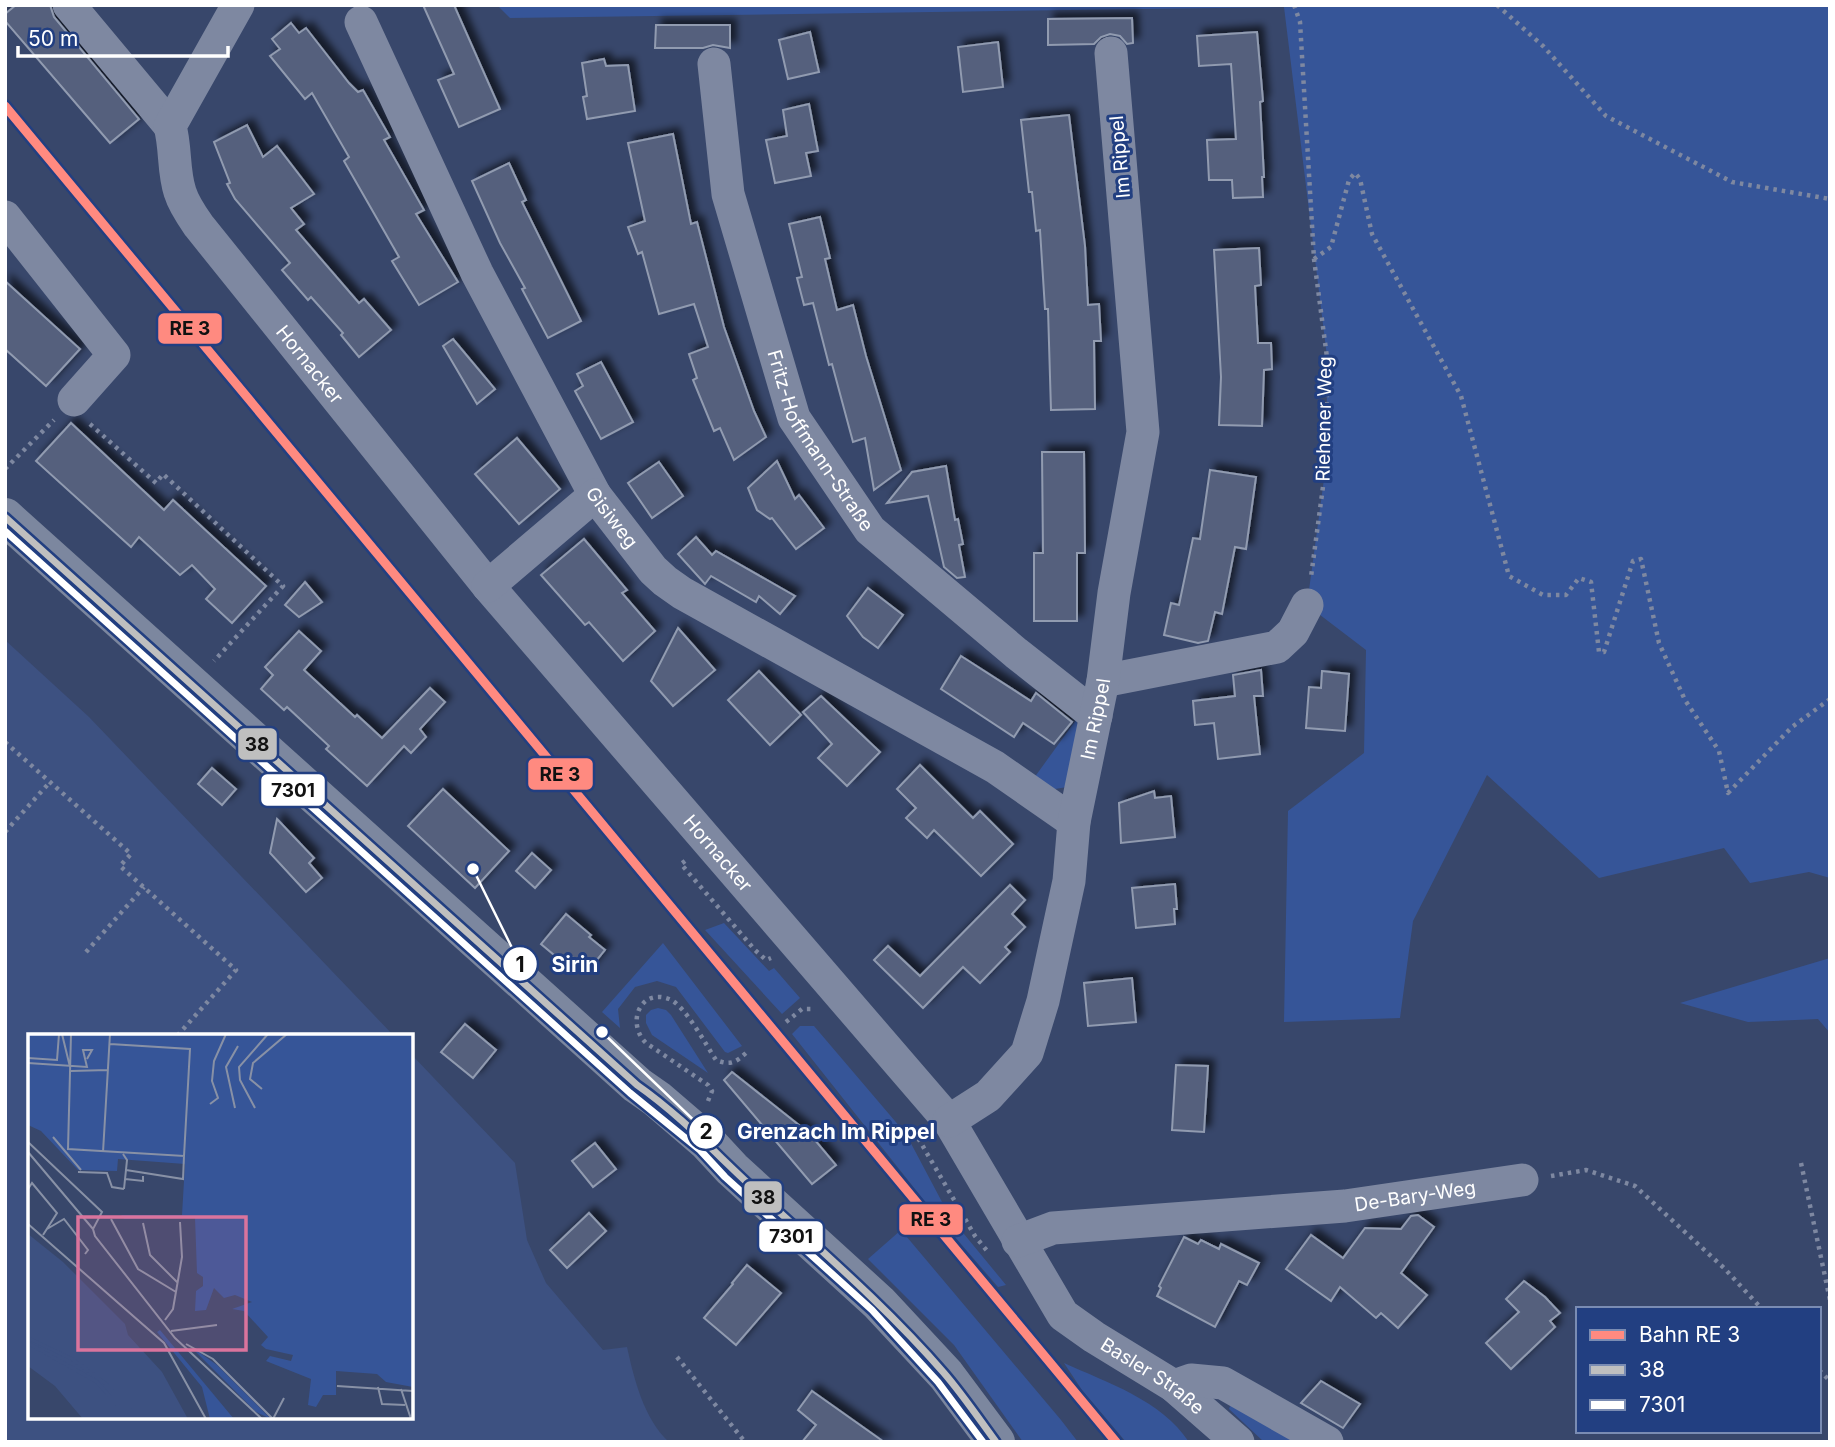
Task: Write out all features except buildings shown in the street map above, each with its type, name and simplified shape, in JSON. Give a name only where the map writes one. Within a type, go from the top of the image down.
[{"type":"main road","points":[[5,517],[599,1052],[675,1114],[879,1303],[946,1375],[996,1442]]},
{"type":"street","points":[[69,5],[170,126],[238,5]]},
{"type":"street","name":"Gisiweg","points":[[360,22],[477,273],[595,495],[653,570],[665,581],[995,767],[1074,822]]},
{"type":"street","name":"Im Rippel","points":[[948,1121],[988,1096],[1027,1053],[1043,1000],[1069,881],[1074,822],[1103,681],[1114,593],[1143,432],[1111,53]]},
{"type":"street","name":"Fritz-Hoffmann-Straße","points":[[714,64],[728,194],[794,418],[870,530],[1016,653],[1096,716]]},
{"type":"street","name":"Hornacker","points":[[170,126],[175,143],[176,177],[180,193],[199,226],[488,586],[948,1121]]},
{"type":"street","points":[[5,217],[114,355],[71,402]]},
{"type":"street","points":[[488,586],[595,495]]},
{"type":"street","points":[[1103,681],[1277,647],[1293,632],[1307,605]]},
{"type":"street","points":[[948,1121],[993,1194],[1004,1248]]},
{"type":"street","name":"De-Bary-Weg","points":[[1004,1248],[1053,1228],[1345,1206],[1522,1180]]},
{"type":"street","name":"Basler Straße","points":[[1004,1248],[1063,1315],[1174,1387],[1238,1442]]},
{"type":"street","points":[[1174,1387],[1191,1380],[1223,1383],[1327,1442]]},
{"type":"path","name":"Riehener Weg","points":[[1294,5],[1300,22],[1314,259],[1328,365],[1324,479],[1307,605]]},
{"type":"path","points":[[1497,5],[1543,46],[1606,116],[1732,182],[1830,199]]},
{"type":"path","points":[[1314,259],[1331,247],[1349,180],[1355,173],[1360,179],[1372,234],[1461,396],[1509,576],[1543,595],[1566,595],[1579,578],[1591,582],[1599,652],[1604,652],[1633,561],[1641,559],[1659,643],[1685,700],[1719,751],[1728,793],[1792,727],[1830,699]]},
{"type":"path","points":[[5,469],[71,402],[156,483],[163,474],[283,586],[192,685]]},
{"type":"path","points":[[5,742],[131,854],[120,866],[236,970],[179,1034]]},
{"type":"path","points":[[5,832],[50,782]]},
{"type":"path","points":[[86,952],[144,887]]},
{"type":"path","points":[[675,1114],[692,1096],[707,1108],[712,1091],[708,1085],[639,1036],[635,1026],[641,1006],[649,1000],[670,999],[680,1007],[716,1060],[726,1064],[736,1062],[747,1052]]},
{"type":"path","points":[[786,1022],[802,1009],[811,1007],[820,1014]]},
{"type":"path","points":[[911,1125],[975,1236],[1004,1248]]},
{"type":"path","points":[[1801,1163],[1830,1300]]},
{"type":"path","points":[[1522,1180],[1586,1170],[1635,1186],[1724,1268],[1760,1307]]},
{"type":"path","points":[[677,1357],[745,1442]]},
{"type":"shaded area","points":[[497,5],[1830,5],[1830,878],[1809,872],[1750,883],[1724,848],[1599,878],[1487,775],[1413,921],[1400,1018],[1284,1022],[1288,811],[1364,753],[1366,650],[1307,605],[1324,479],[1328,365],[1284,7],[510,18]]},
{"type":"shaded area","points":[[5,640],[89,717],[392,1034],[28,1034],[28,1419],[413,1419],[413,1056],[515,1163],[527,1240],[546,1283],[603,1350],[627,1347],[647,1410],[660,1433],[669,1442],[5,1442]]},
{"type":"shaded area","points":[[1076,720],[1082,732],[1067,787],[1055,789],[1034,778]]},
{"type":"shaded area","points":[[724,923],[769,971],[774,968],[800,998],[782,1014],[705,930]]},
{"type":"shaded area","points":[[663,943],[742,1046],[725,1052],[676,987],[657,981],[635,987],[618,1009],[620,1028],[602,1012]]},
{"type":"shaded area","points":[[1830,958],[1830,1033],[1818,1019],[1748,1022],[1680,1003]]},
{"type":"shaded area","points":[[658,1008],[671,1015],[708,1073],[652,1035],[646,1023],[646,1015]]},
{"type":"shaded area","points":[[800,1026],[814,1026],[906,1134],[950,1217],[1006,1285],[998,1287],[930,1208],[792,1034]]},
{"type":"shaded area","points":[[901,1230],[1078,1442],[1023,1442],[954,1345],[868,1259]]},
{"type":"shaded area","points":[[1064,1363],[1149,1404],[1177,1427],[1189,1442],[1126,1442],[1082,1390]]},
{"type":"shaded area","points":[[1231,1404],[1298,1442],[1264,1442],[1229,1409]]},
{"type":"transit line","points":[[5,106],[1116,1442]]},
{"type":"transit line","name":"38","points":[[5,517],[637,1085],[682,1121],[851,1278],[922,1348],[996,1442]]},
{"type":"transit line","name":"7301","points":[[5,531],[630,1093],[700,1150],[725,1177],[872,1310],[938,1382],[983,1442]]},
{"type":"place","name":"Sirin","points":[[473,869]]},
{"type":"place","name":"Grenzach Im Rippel","points":[[602,1032]]}]
